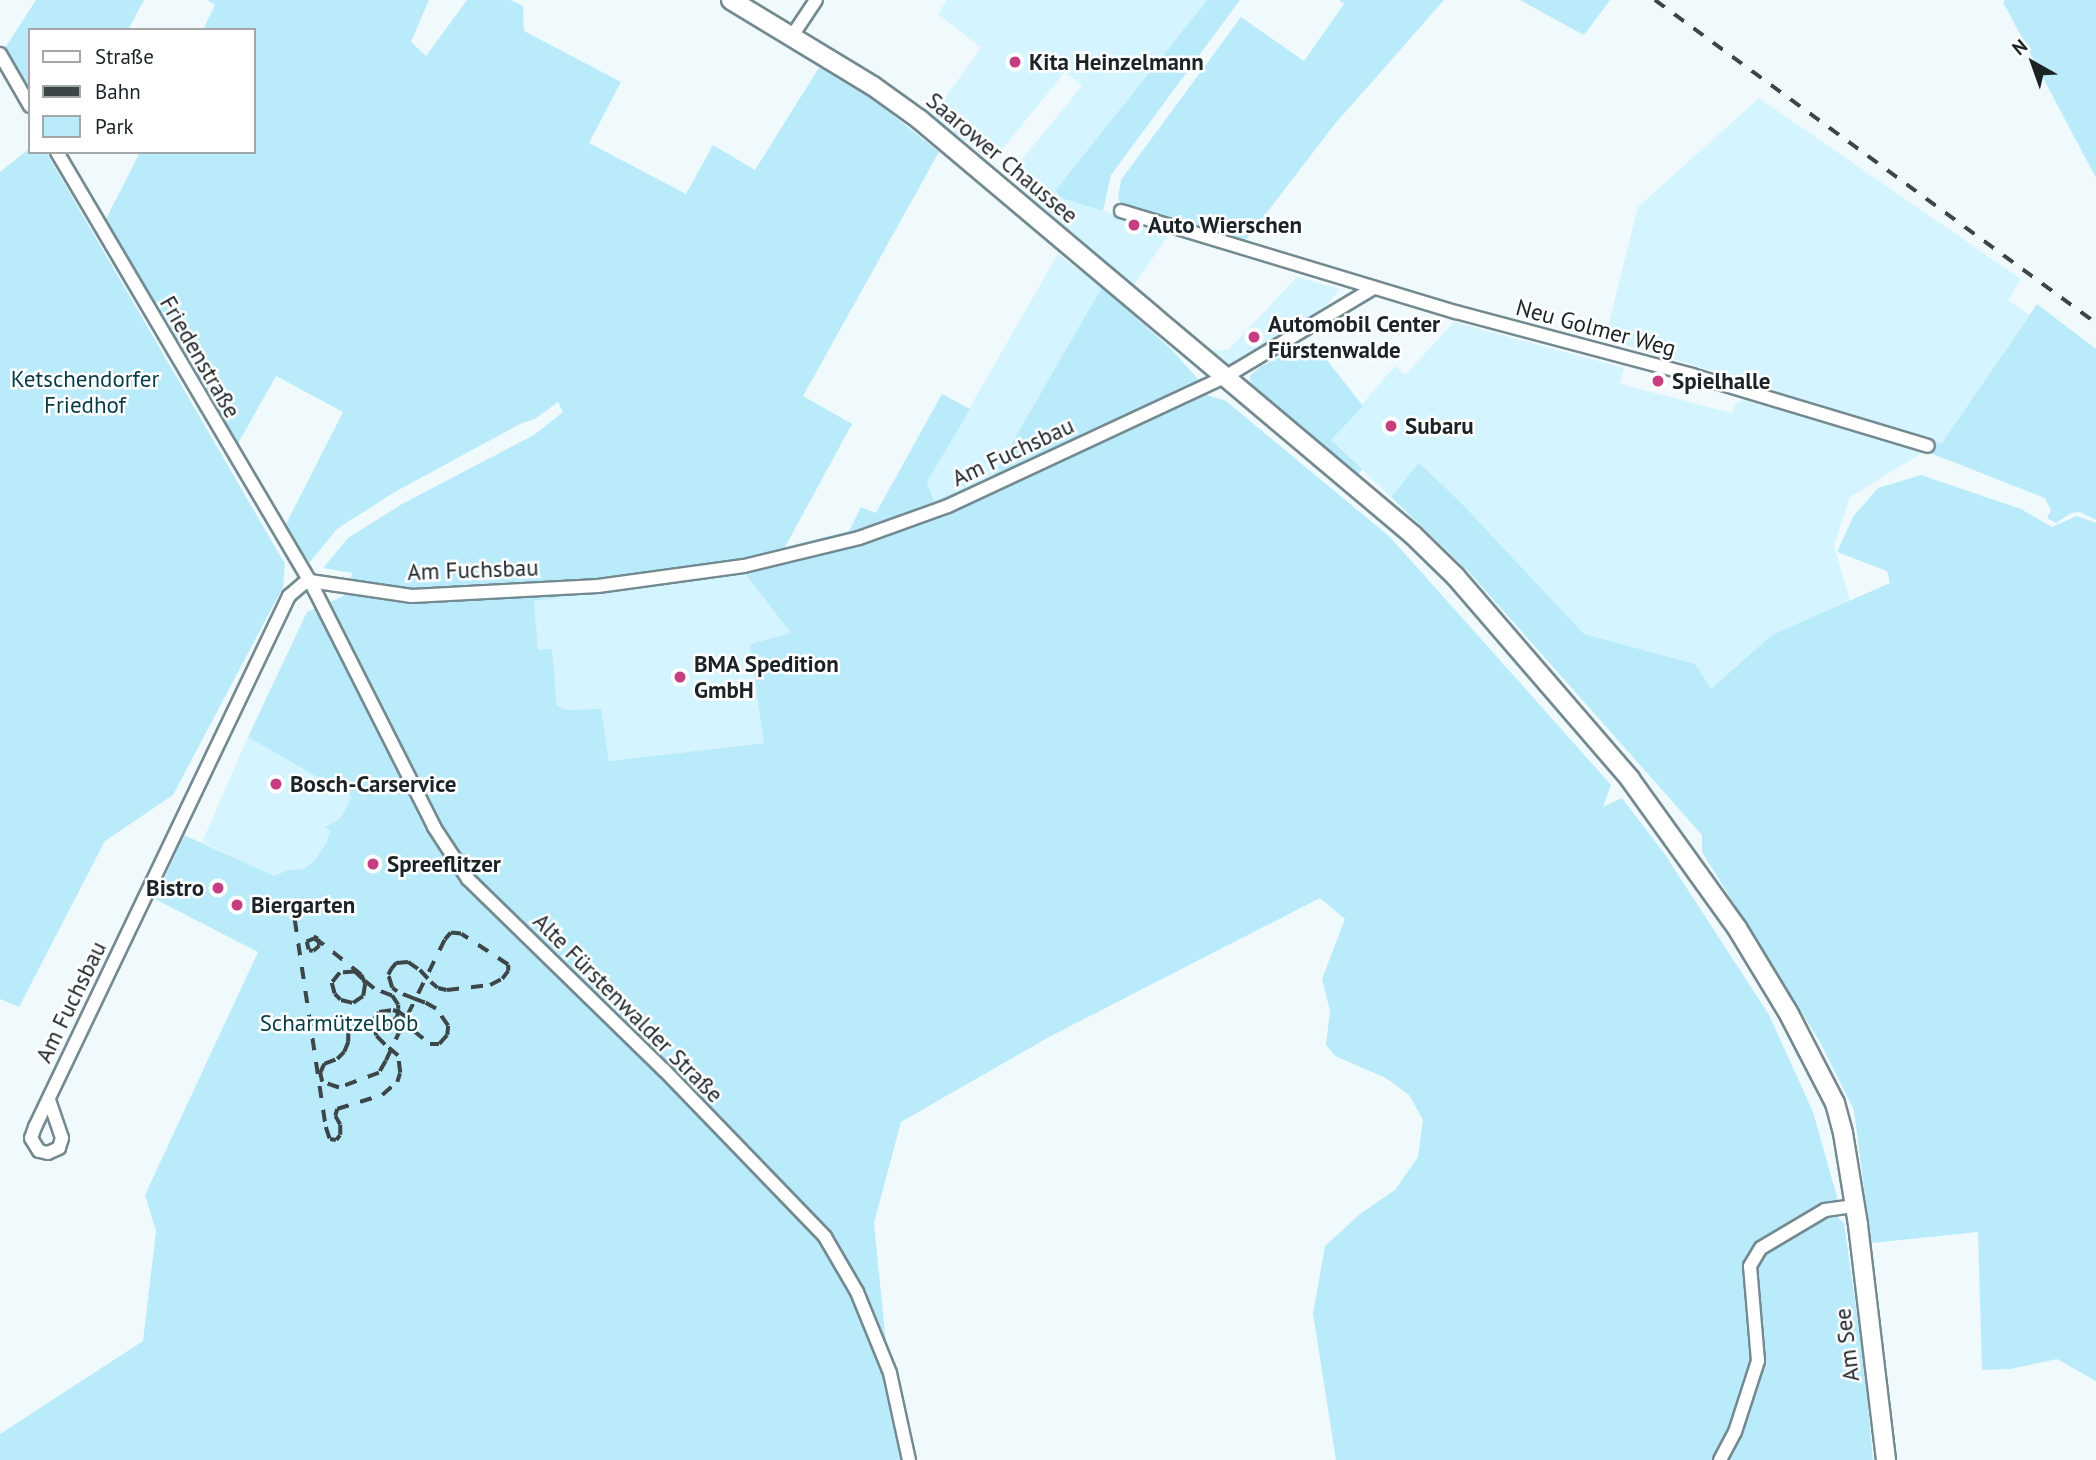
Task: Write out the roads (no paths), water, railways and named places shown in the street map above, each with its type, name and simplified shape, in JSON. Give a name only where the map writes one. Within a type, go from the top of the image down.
[{"type":"main road","name":"Saarower Chaussee","points":[[731,0],[792,36],[919,119],[1430,551],[1630,779],[1737,928],[1817,1066],[1835,1103],[1843,1133],[1855,1206]]},
{"type":"main road","name":"Am See","points":[[1855,1206],[1886,1460]]},
{"type":"street","points":[[792,36],[816,0]]},
{"type":"street","points":[[0,54],[28,103]]},
{"type":"street","name":"Friedenstraße","points":[[58,154],[310,581]]},
{"type":"street","name":"Neu Golmer Weg","points":[[1121,211],[1374,288],[1692,376],[1928,446]]},
{"type":"street","points":[[1225,377],[1374,288]]},
{"type":"street","name":"Am Fuchsbau","points":[[48,1100],[62,1138],[59,1148],[48,1153],[39,1151],[31,1138],[48,1100],[289,596],[310,581],[412,596],[598,586],[757,563],[859,538],[948,506],[1225,377]]},
{"type":"street","name":"Alte Fürstenwalder Straße","points":[[310,581],[434,827],[468,879],[664,1070],[825,1237],[857,1292],[890,1373],[909,1460]]},
{"type":"street","points":[[1720,1460],[1735,1433],[1758,1361],[1751,1266],[1761,1248],[1825,1210],[1855,1206]]},
{"type":"railway","points":[[1655,0],[2096,323]]},
{"type":"railway","points":[[295,920],[326,1127],[330,1139],[336,1140],[340,1135],[340,1125],[335,1116],[337,1109],[382,1095],[397,1082],[400,1073],[398,1056],[385,1045],[376,1036],[374,1026],[375,1017],[379,1012],[393,1010],[399,1012],[405,1016],[414,1031],[430,1044],[439,1044],[447,1035],[448,1026],[436,1009],[425,1003],[414,999],[397,992],[392,988],[388,975],[396,963],[408,962],[420,970],[431,982],[438,988],[447,990],[490,985],[502,979],[508,971],[508,965],[461,934],[451,933],[445,940],[401,1029],[386,1061],[379,1073],[339,1088],[322,1082],[320,1073],[324,1064],[337,1059],[344,1052],[348,1042],[348,1030],[363,1023],[370,1024],[386,1025],[397,1017],[398,1009],[398,1005],[392,996],[374,989],[362,979],[355,972],[340,973],[332,983],[335,994],[341,1000],[353,1003],[363,996],[365,984],[361,975],[322,944],[314,939],[307,942],[309,950],[313,951],[319,946],[318,939],[313,937]]},
{"type":"place","name":"Kita Heinzelmann","points":[[1015,62]]},
{"type":"place","name":"Auto Wierschen","points":[[1134,225]]},
{"type":"place","name":"Automobil Center Fürstenwalde","points":[[1254,337]]},
{"type":"place","name":"Spielhalle","points":[[1658,381]]},
{"type":"place","name":"Subaru","points":[[1391,426]]},
{"type":"place","name":"BMA Spedition GmbH","points":[[680,677]]},
{"type":"place","name":"Bosch-Carservice","points":[[276,784]]},
{"type":"place","name":"Spreeflitzer","points":[[373,864]]},
{"type":"place","name":"Bistro","points":[[218,888]]},
{"type":"place","name":"Biergarten","points":[[237,905]]},
{"type":"park label","name":"Ketschendorfer Friedhof","points":[[85,392]]},
{"type":"park label","name":"Scharmützelbob","points":[[339,1023]]}]
